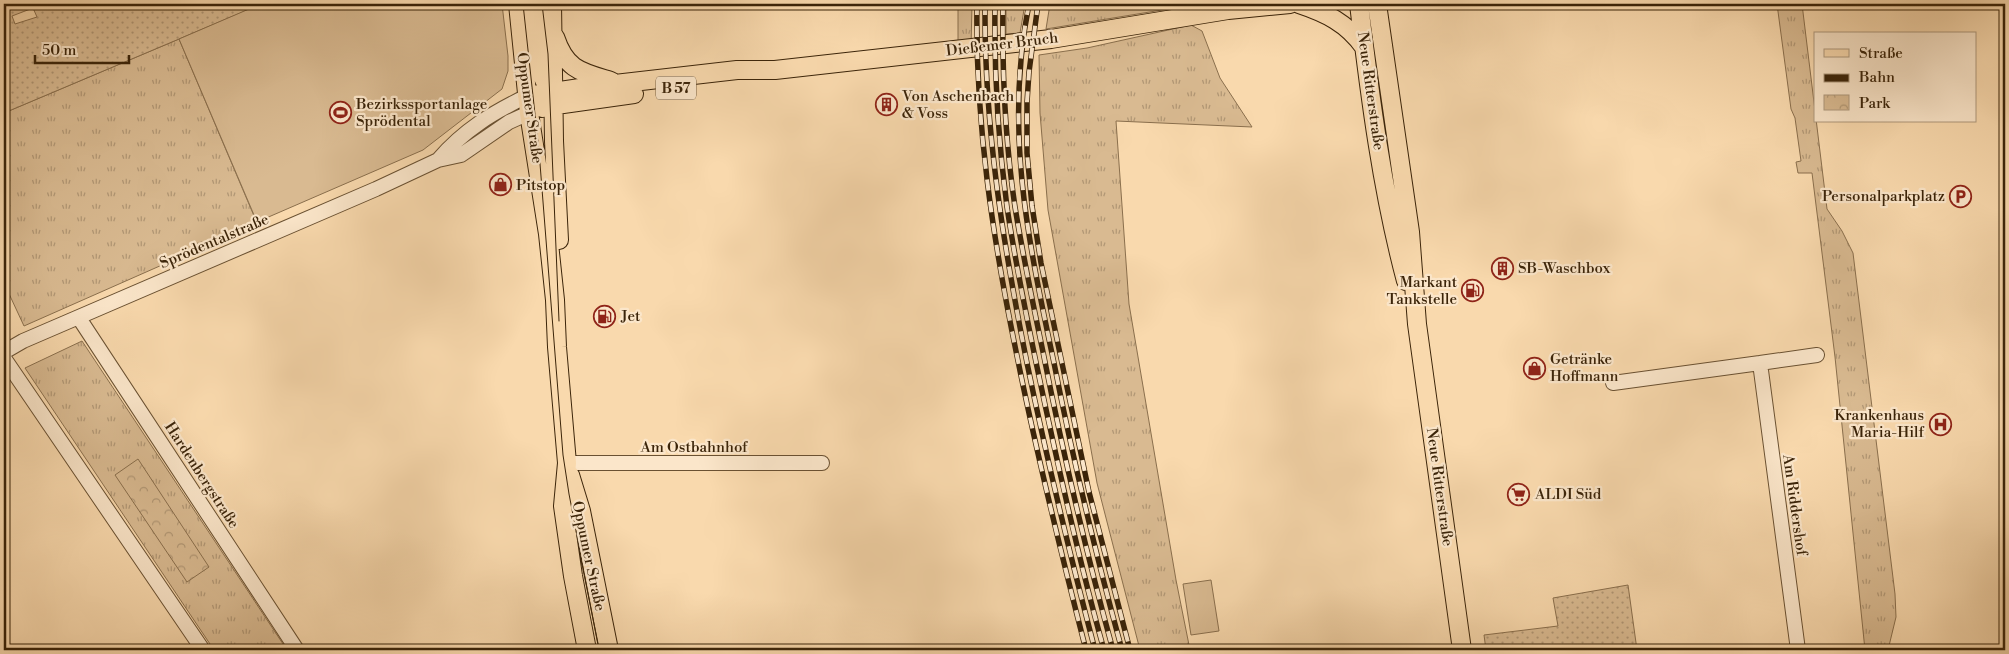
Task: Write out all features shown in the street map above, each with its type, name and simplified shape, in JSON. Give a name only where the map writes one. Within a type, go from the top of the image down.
[{"type":"main road","name":"Oppumer Straße","points":[[518,4],[528,104],[548,234],[555,300],[567,463],[580,511],[609,650]]},
{"type":"main road","points":[[535,4],[542,76],[553,98]]},
{"type":"main road","name":"Oppumer Straße","points":[[552,4],[553,98],[559,250],[555,300]]},
{"type":"main road","name":"Dießemer Bruch","points":[[1228,10],[1249,4]]},
{"type":"main road","name":"Dießemer Bruch","points":[[528,104],[619,84],[737,70],[775,70],[1051,39],[1228,10],[1290,4]]},
{"type":"main road","points":[[1299,4],[1334,18],[1352,32],[1364,47]]},
{"type":"main road","name":"Neue Ritterstraße","points":[[1358,4],[1394,234],[1417,324]]},
{"type":"main road","name":"Neue Ritterstraße","points":[[1377,4],[1410,232],[1417,324],[1462,650]]},
{"type":"main road","points":[[552,28],[558,47],[565,59],[580,72],[619,84]]},
{"type":"main road","name":"Dießemer Bruch","points":[[553,98],[576,102],[739,80],[775,70]]},
{"type":"main road","name":"Oppumer Straße","points":[[567,463],[563,506],[573,576],[587,650]]},
{"type":"street","name":"Sprödentalstraße","points":[[4,352],[438,160],[461,155],[509,122],[528,104]]},
{"type":"street","name":"Hardenbergstraße","points":[[79,318],[297,650]]},
{"type":"street","points":[[1613,383],[1817,355]]},
{"type":"street","points":[[4,358],[203,650]]},
{"type":"street","name":"Am Riddershof","points":[[1760,363],[1798,650]]},
{"type":"street","name":"Am Ostbahnhof","points":[[567,463],[822,463]]},
{"type":"green space","points":[[4,4],[248,4],[250,9],[4,113]],"holes":[[[33,8],[37,17],[15,24],[12,16]]]},
{"type":"green space","name":"Bezirkssportanlage Sprödental","points":[[248,4],[502,4],[508,71],[502,89],[423,150],[257,222],[179,39],[249,9]]},
{"type":"green space","points":[[958,4],[972,4],[971,48],[958,50]]},
{"type":"green space","points":[[1006,4],[1025,4],[1020,33],[1006,34]]},
{"type":"green space","points":[[1050,4],[1174,4],[1174,8],[1046,29]]},
{"type":"green space","points":[[1777,4],[1802,4],[1814,102],[1814,122],[1816,122],[1827,209],[1842,231],[1853,253],[1895,594],[1896,617],[1888,650],[1865,650],[1835,357],[1812,173],[1798,173],[1796,162],[1801,161],[1795,118],[1791,109]]},
{"type":"green space","points":[[1191,25],[1202,31],[1220,78],[1252,127],[1116,121],[1129,304],[1176,580],[1190,650],[1140,650],[1097,483],[1048,210],[1040,113],[1039,55],[1087,48]]},
{"type":"green space","points":[[179,39],[257,223],[24,326],[4,283],[4,113]]},
{"type":"green space","points":[[82,341],[287,650],[214,650],[25,368]]},
{"type":"green space","points":[[138,459],[209,567],[187,582],[115,475]]},
{"type":"green space","points":[[1211,580],[1219,631],[1191,635],[1183,584]]},
{"type":"green space","points":[[1628,585],[1637,650],[1486,650],[1484,635],[1558,626],[1553,598]]},
{"type":"tram line","points":[[523,4],[539,151],[563,455],[599,650]]},
{"type":"tram line","points":[[542,4],[548,54],[559,321]]},
{"type":"railway","points":[[977,4],[977,49],[982,137],[1000,269],[1033,430],[1086,650]]},
{"type":"railway","points":[[985,4],[988,95],[992,140],[1010,274],[1043,435],[1095,650]]},
{"type":"railway","points":[[995,4],[995,55],[999,131],[1007,207],[1021,287],[1060,474],[1104,650]]},
{"type":"railway","points":[[1003,4],[1003,55],[1007,131],[1018,225],[1067,465],[1093,576],[1113,650]]},
{"type":"railway","points":[[1029,4],[1022,51],[1019,96],[1019,141],[1028,229],[1069,435],[1094,543],[1122,650]]},
{"type":"railway","points":[[1038,4],[1027,102],[1027,153],[1032,206],[1041,263],[1089,492],[1130,650]]},
{"type":"place","name":"Von Aschenbach & Voss","points":[[886,105]]},
{"type":"place","name":"Bezirkssportanlage Sprödental","points":[[340,113]]},
{"type":"place","name":"Pitstop","points":[[500,185]]},
{"type":"place","name":"Personalparkplatz","points":[[1961,196]]},
{"type":"place","name":"SB-Waschbox","points":[[1502,268]]},
{"type":"place","name":"Markant Tankstelle","points":[[1473,291]]},
{"type":"place","name":"Jet","points":[[605,316]]},
{"type":"place","name":"Getränke Hoffmann","points":[[1534,368]]},
{"type":"place","name":"Krankenhaus Maria-Hilf","points":[[1940,424]]},
{"type":"place","name":"ALDI Süd","points":[[1519,494]]}]
